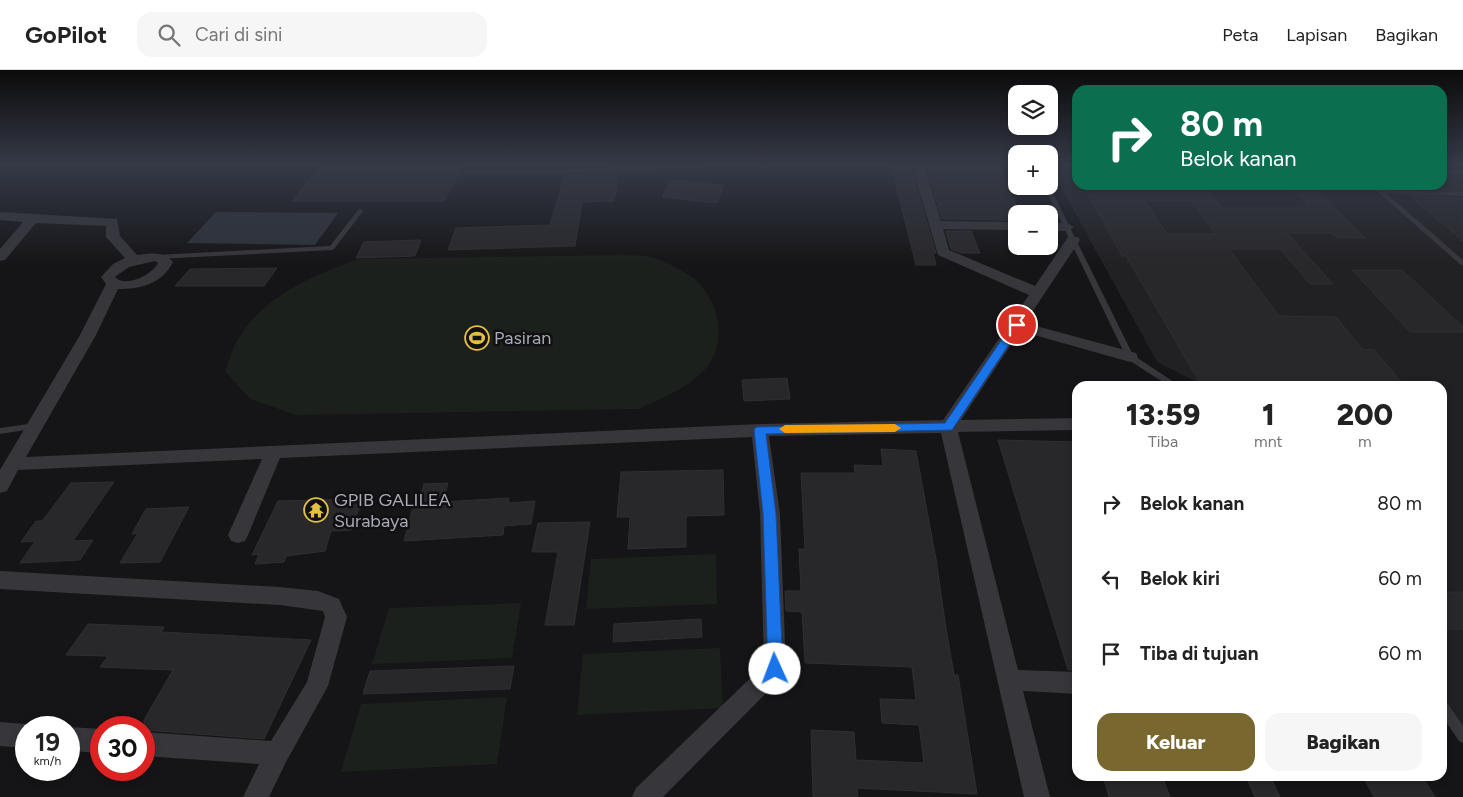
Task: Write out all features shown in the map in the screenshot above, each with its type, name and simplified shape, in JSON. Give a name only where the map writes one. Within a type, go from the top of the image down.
[{"type":"street","points":[[928,199],[943,252],[1038,293]]},
{"type":"street","points":[[0,216],[112,222],[113,237],[132,259]]},
{"type":"street","points":[[0,257],[33,219]]},
{"type":"street","points":[[936,225],[1008,226]]},
{"type":"street","points":[[1037,797],[948,427],[1038,293],[1070,234],[1058,230]]},
{"type":"street","points":[[157,257],[166,262],[163,271],[148,280],[129,285],[113,284],[108,277],[116,267],[132,259],[157,257]]},
{"type":"street","points":[[0,486],[88,335],[113,284]]},
{"type":"street","points":[[1017,325],[1130,357]]},
{"type":"street","points":[[13,464],[760,430],[1072,424]]},
{"type":"street","points":[[645,797],[775,669],[770,514],[760,430]]},
{"type":"street","points":[[238,535],[274,452]]},
{"type":"street","points":[[0,580],[280,596],[318,600],[332,605],[336,617],[318,686],[277,753],[256,797]]},
{"type":"street","points":[[1009,680],[1072,683]]},
{"type":"street","points":[[0,734],[15,735]]},
{"type":"street","points":[[155,745],[277,753]]},
{"type":"lane","points":[[1053,199],[1130,357],[1166,381]]},
{"type":"lane","points":[[1388,199],[1463,264]]},
{"type":"lane","points":[[157,257],[332,248],[360,211]]},
{"type":"lane","points":[[0,431],[34,426]]},
{"type":"lane","points":[[1447,713],[1463,737]]},
{"type":"shaded area","points":[[1068,199],[1463,199],[1463,730],[1447,704],[1447,381],[1194,381],[1157,362]]},
{"type":"shaded area","points":[[216,212],[338,213],[315,245],[187,243]]},
{"type":"shaded area","name":"Pasiran","points":[[625,255],[657,259],[696,280],[710,299],[718,322],[717,346],[714,357],[707,367],[684,386],[639,409],[296,415],[250,399],[225,371],[238,339],[262,310],[292,288],[325,272],[360,259]]},
{"type":"shaded area","points":[[716,554],[717,604],[586,609],[591,559]]},
{"type":"shaded area","points":[[521,603],[512,658],[372,664],[389,608]]},
{"type":"shaded area","points":[[720,648],[723,708],[577,715],[583,654]]},
{"type":"shaded area","points":[[507,697],[497,764],[341,772],[361,704]]},
{"type":"building","points":[[294,199],[445,199],[444,201],[292,201]]},
{"type":"building","points":[[558,199],[614,199],[614,201],[582,202],[575,246],[448,250],[456,228],[550,225]]},
{"type":"building","points":[[680,199],[719,199],[717,203]]},
{"type":"building","points":[[899,199],[920,199],[936,253],[933,253],[936,265],[916,265]]},
{"type":"building","points":[[936,199],[1013,199],[1016,205],[1008,205],[1008,220],[942,219]]},
{"type":"building","points":[[1091,199],[1215,199],[1222,208],[1309,208],[1302,199],[1327,199],[1365,238],[1337,237],[1333,233],[1287,233],[1333,284],[1310,284],[1280,249],[1229,249],[1279,316],[1336,317],[1362,349],[1374,350],[1401,381],[1199,381],[1126,256],[1122,256]],"holes":[[[1145,201],[1191,201],[1216,234],[1167,234]]]},
{"type":"building","points":[[1413,199],[1463,199],[1463,241]]},
{"type":"building","points":[[946,231],[971,231],[980,253],[961,253],[951,249]]},
{"type":"building","points":[[421,240],[415,256],[356,258],[364,242]]},
{"type":"building","points":[[277,268],[264,286],[175,286],[190,269]]},
{"type":"building","points":[[1352,270],[1402,270],[1463,327],[1463,332],[1410,332]]},
{"type":"building","points":[[787,378],[790,399],[744,401],[742,380]]},
{"type":"building","points":[[998,440],[1072,442],[1072,670],[1068,670]]},
{"type":"building","points":[[881,449],[916,451],[936,559],[954,675],[958,675],[977,794],[857,788],[858,797],[813,797],[811,730],[854,732],[856,760],[924,763],[919,725],[882,723],[880,699],[916,700],[912,667],[805,663],[802,612],[786,611],[785,591],[801,591],[799,549],[805,549],[801,473],[855,473],[854,465],[883,466]]},
{"type":"building","points":[[723,470],[724,515],[686,516],[686,547],[628,549],[630,517],[617,517],[621,472]]},
{"type":"building","points":[[114,482],[73,541],[93,540],[80,560],[20,563],[35,541],[21,542],[36,521],[42,521],[71,483]]},
{"type":"building","points":[[448,483],[443,502],[509,498],[508,503],[535,501],[531,524],[504,526],[503,535],[404,541],[414,503],[419,503],[424,484]]},
{"type":"building","points":[[363,499],[351,530],[331,531],[325,551],[286,556],[284,562],[255,564],[259,554],[252,555],[278,501]]},
{"type":"building","points":[[189,507],[160,562],[120,563],[138,533],[132,534],[146,509]]},
{"type":"building","points":[[590,522],[574,625],[545,625],[558,552],[532,552],[538,523]]},
{"type":"building","points":[[1447,592],[1463,592],[1463,629],[1447,629]]},
{"type":"building","points":[[701,619],[702,637],[613,642],[614,624]]},
{"type":"building","points":[[88,624],[164,627],[161,632],[311,640],[264,739],[155,731],[155,716],[146,716],[173,670],[100,667],[108,656],[66,655]]},
{"type":"building","points":[[514,666],[510,689],[363,694],[370,671]]},
{"type":"building","points":[[1104,781],[1164,781],[1170,797],[1109,797]]},
{"type":"building","points":[[1248,781],[1272,781],[1280,797],[1255,797]]},
{"type":"building","points":[[1366,781],[1425,781],[1435,797],[1374,797]]},
{"type":"slow traffic","points":[[785,429],[895,428]]},
{"type":"place","name":"Pasiran","points":[[477,338]]},
{"type":"place","name":"GPIB GALILEA Surabaya","points":[[316,510]]},
{"type":"route","points":[[775,669],[770,514],[760,430],[948,427],[1017,325]]}]
